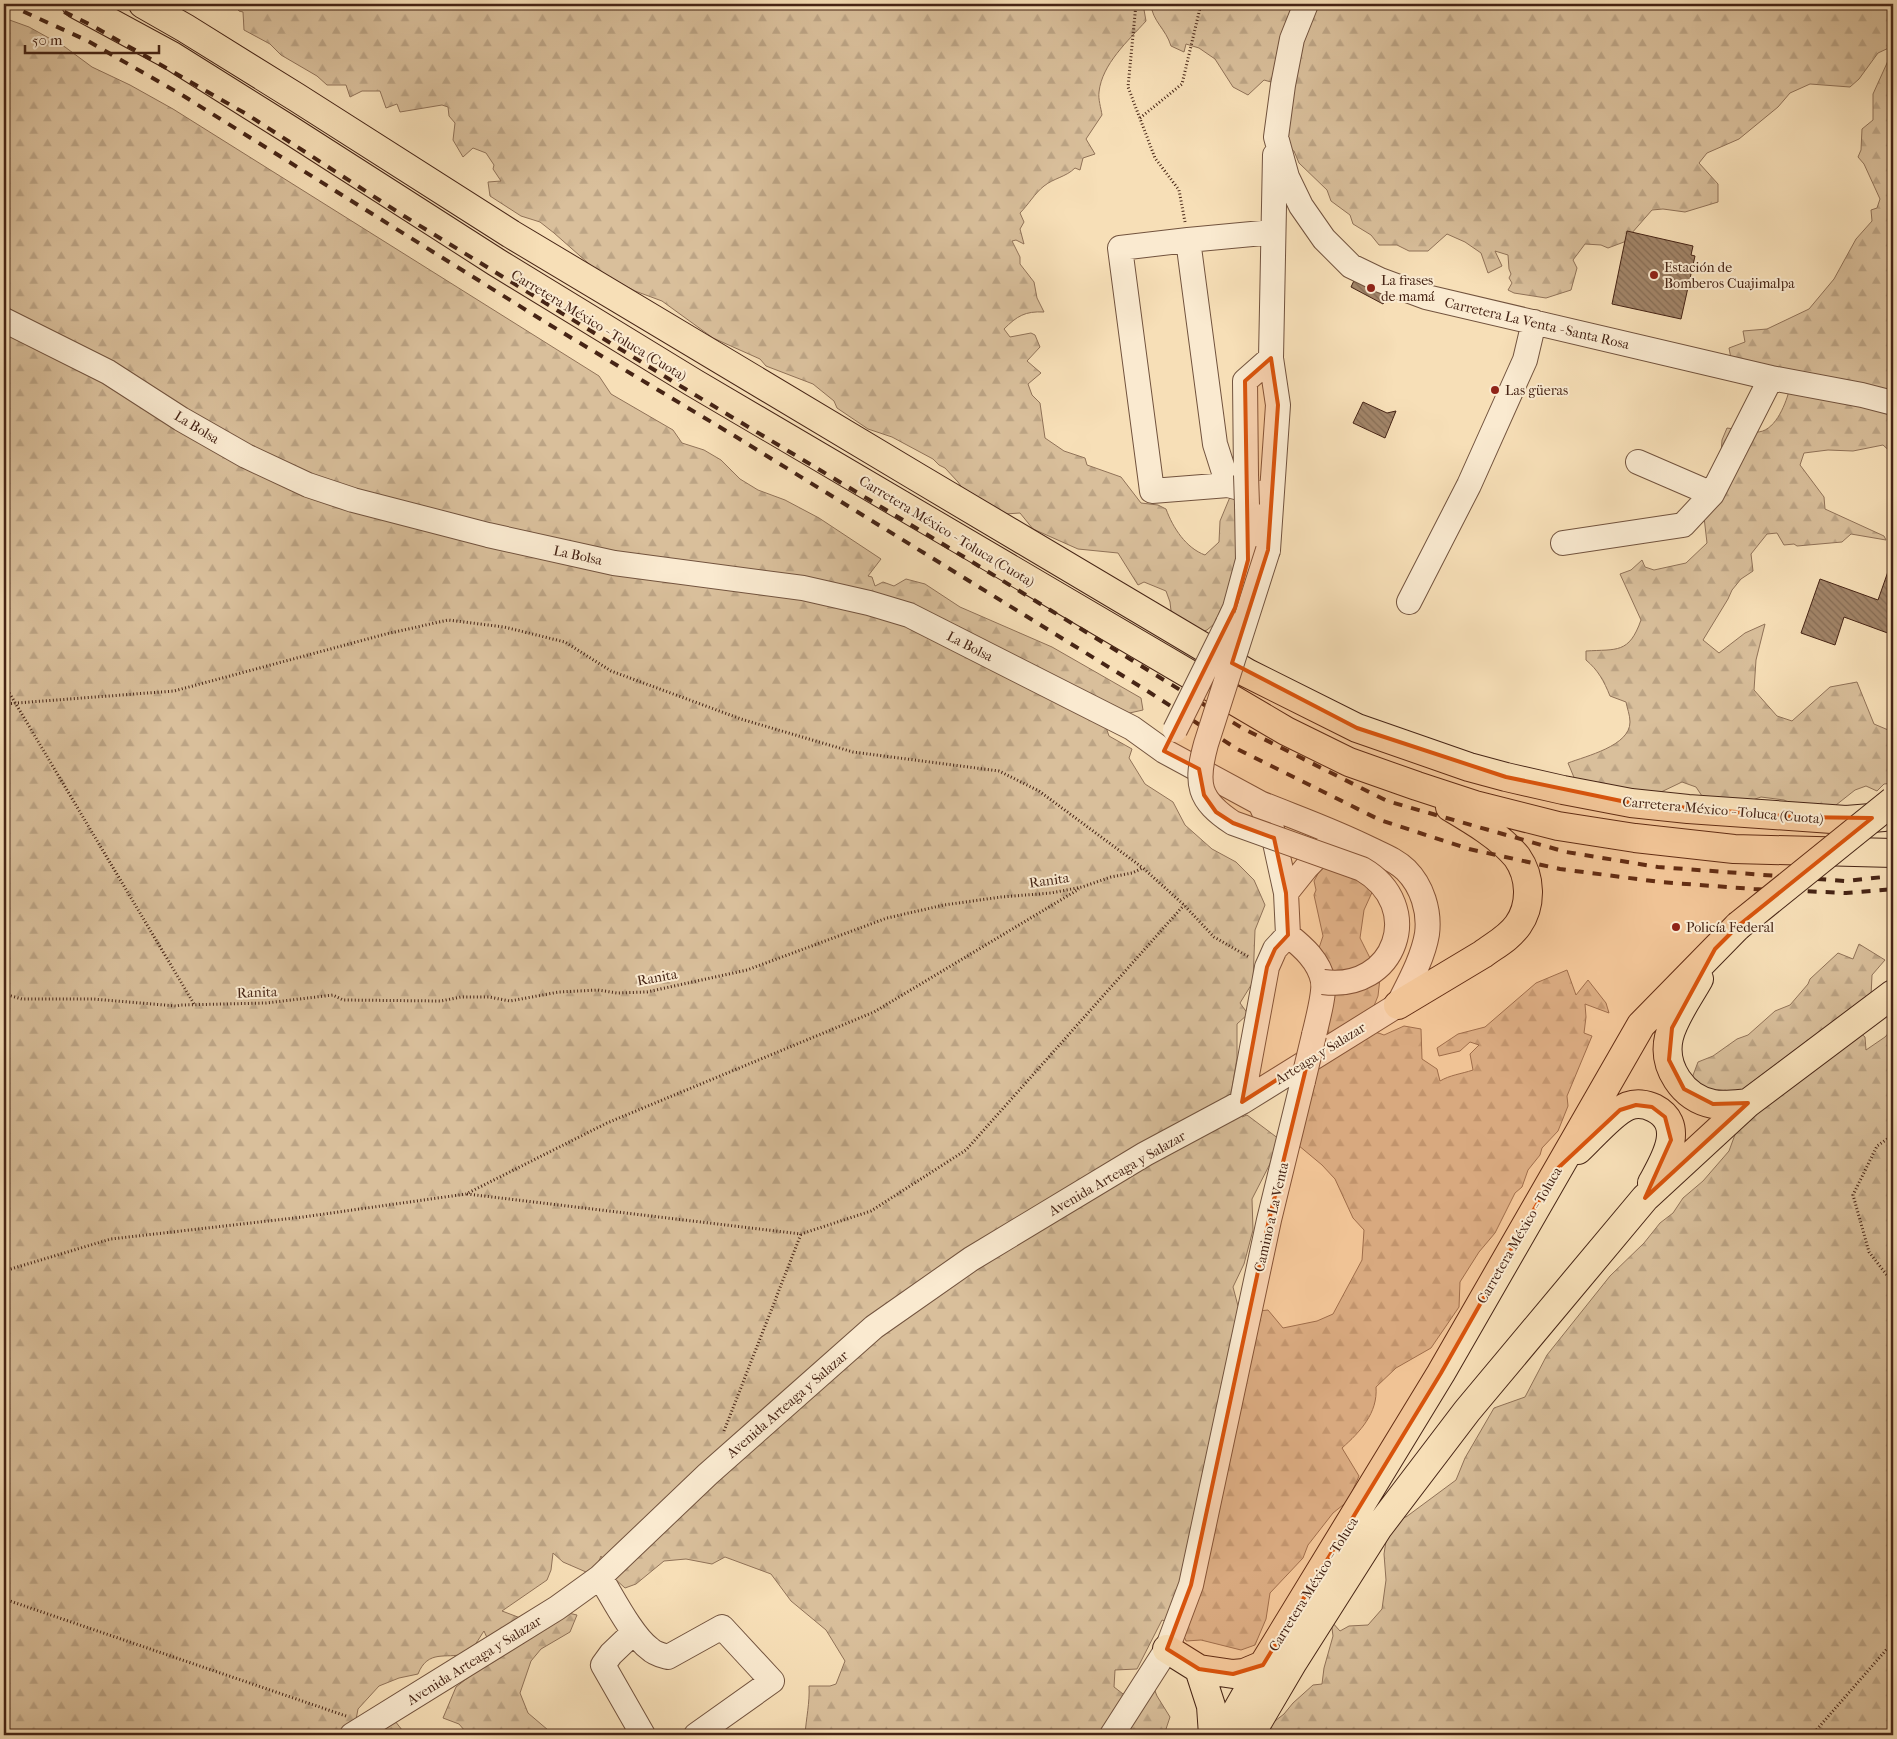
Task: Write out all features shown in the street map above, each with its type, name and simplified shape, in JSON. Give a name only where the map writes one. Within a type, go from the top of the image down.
[{"type":"main road","name":"Carretera México - Toluca (Cuota)","points":[[76,4],[172,56],[496,262],[694,383],[1187,674],[1302,739],[1349,762],[1500,812],[1558,826],[1639,839],[1734,849],[1893,853]]},
{"type":"main road","name":"Carretera México - Toluca (Cuota)","points":[[142,4],[185,28],[296,97],[510,234],[916,477],[1247,673],[1357,728],[1469,767],[1563,790],[1631,803],[1846,820],[1893,816]]},
{"type":"main road","points":[[1398,1004],[1510,935],[1518,925],[1527,903],[1527,885],[1523,868],[1509,849],[1479,825],[1417,786]]},
{"type":"main road","name":"Carretera México - Toluca","points":[[1223,1735],[1263,1665],[1441,1373],[1641,1025],[1738,926],[1893,801]]},
{"type":"main road","points":[[1639,839],[1893,827]]},
{"type":"main road","points":[[1715,949],[1672,1028],[1668,1049],[1669,1060],[1677,1080],[1692,1096],[1713,1104],[1748,1103]]},
{"type":"main road","name":"Carretera México - Toluca","points":[[1250,1735],[1293,1662],[1378,1528],[1467,1411],[1645,1198],[1748,1103],[1893,994]]},
{"type":"main road","points":[[1557,1169],[1620,1110],[1636,1105],[1652,1107],[1665,1117],[1671,1132],[1671,1140],[1670,1148],[1645,1198]]},
{"type":"main road","points":[[1167,1649],[1199,1669],[1233,1674],[1244,1673],[1263,1665]]},
{"type":"main road","points":[[1199,1669],[1211,1706],[1213,1735]]},
{"type":"street","name":"Carretera La Venta - Santa Rosa","points":[[1306,4],[1292,39],[1282,85],[1276,137],[1287,176],[1301,206],[1324,238],[1351,266],[1380,280],[1426,296],[1771,378],[1862,394],[1893,403]]},
{"type":"street","points":[[1276,137],[1271,358],[1278,405],[1271,496],[1271,526],[1268,550],[1206,744],[1200,773],[1201,784],[1209,804],[1216,812],[1233,823],[1362,869],[1380,882],[1387,890],[1394,906],[1397,922],[1394,944],[1386,958],[1375,970],[1356,981],[1345,983],[1323,982],[1317,964],[1302,946],[1288,935]]},
{"type":"street","points":[[1271,496],[1237,480],[1152,490],[1120,248],[1273,232]]},
{"type":"street","points":[[1188,240],[1215,444],[1237,480],[1246,504],[1248,560],[1235,608],[1164,751],[1260,803],[1339,833],[1397,862],[1407,871],[1422,895],[1428,921],[1427,935],[1398,1004]]},
{"type":"street","name":"La Bolsa","points":[[4,320],[108,372],[181,419],[246,456],[308,485],[362,503],[488,535],[605,560],[803,588],[869,603],[908,615],[1132,728],[1164,751]]},
{"type":"street","points":[[1409,602],[1469,485],[1525,360],[1534,322]]},
{"type":"street","points":[[1237,480],[1245,381],[1271,358]]},
{"type":"street","points":[[1563,543],[1683,525],[1712,494],[1771,378]]},
{"type":"street","points":[[1638,462],[1712,494]]},
{"type":"street","points":[[1242,1102],[1267,967],[1275,949],[1288,935],[1286,893],[1272,829],[1260,803]]},
{"type":"street","points":[[1286,893],[1306,868],[1339,833]]},
{"type":"street","name":"Camino a La Venta","points":[[1112,1735],[1167,1649],[1191,1585],[1270,1220],[1314,1035],[1323,982]]},
{"type":"street","name":"Arteaga y Salazar","points":[[1242,1102],[1398,1004]]},
{"type":"street","name":"Avenida Arteaga y Salazar","points":[[362,1730],[557,1608],[600,1577],[708,1474],[874,1327],[971,1260],[1145,1154],[1242,1102]]},
{"type":"street","points":[[600,1577],[634,1632],[648,1649],[668,1657],[722,1627],[772,1681],[696,1735]]},
{"type":"street","points":[[634,1632],[611,1654],[603,1665],[643,1735]]},
{"type":"path","points":[[1136,4],[1128,87],[1156,158],[1179,190],[1188,240]]},
{"type":"path","points":[[1140,118],[1182,84],[1201,4]]},
{"type":"path","points":[[4,704],[174,691],[386,634],[448,620],[504,627],[565,642],[611,671],[750,722],[853,752],[999,771],[1039,791],[1143,868],[1184,904],[1214,937],[1267,967]]},
{"type":"path","points":[[4,684],[194,1005]]},
{"type":"path","name":"Ranita","points":[[4,994],[22,999],[93,999],[140,1002],[159,1006],[285,1002],[333,995],[343,1000],[441,1001],[461,997],[489,997],[510,1001],[559,992],[598,990],[617,994],[647,992],[747,970],[887,918],[944,905],[1001,897],[1051,893],[1082,887],[1111,877],[1132,873],[1143,868]]},
{"type":"path","points":[[466,1194],[607,1123],[874,1012],[1082,887]]},
{"type":"path","points":[[4,1271],[111,1239],[303,1217],[466,1194],[801,1234],[871,1211],[966,1150],[1184,904]]},
{"type":"path","points":[[1893,1136],[1877,1146],[1853,1195],[1869,1252],[1893,1283]]},
{"type":"path","points":[[722,1437],[801,1234]]},
{"type":"path","points":[[4,1599],[362,1730]]},
{"type":"path","points":[[1812,1735],[1893,1642]]},
{"type":"highlighted area","points":[[1271,358],[1278,405],[1268,550],[1232,663],[1357,728],[1506,777],[1631,803],[1794,817],[1872,818],[1738,926],[1715,949],[1672,1028],[1669,1060],[1684,1089],[1713,1104],[1748,1103],[1645,1198],[1671,1140],[1665,1117],[1652,1107],[1636,1105],[1620,1110],[1557,1169],[1441,1373],[1263,1665],[1233,1674],[1199,1669],[1167,1649],[1191,1585],[1269,1220],[1308,1060],[1242,1102],[1267,967],[1275,949],[1288,935],[1286,893],[1274,838],[1233,823],[1216,812],[1204,795],[1199,769],[1164,751],[1235,608],[1248,560],[1245,381]]},
{"type":"green space","points":[[172,4],[220,4],[182,9]]},
{"type":"green space","points":[[234,4],[1143,4],[1146,21],[1110,63],[1101,82],[1099,101],[1102,115],[1086,139],[1095,154],[1083,158],[1080,170],[1075,168],[1044,186],[1020,213],[1024,222],[1020,229],[1024,244],[1016,240],[1012,241],[1020,257],[1020,264],[1034,282],[1037,298],[1044,312],[1032,312],[1022,315],[1004,329],[1010,337],[1031,333],[1035,335],[1040,347],[1027,361],[1041,373],[1028,384],[1032,395],[1040,403],[1045,438],[1064,451],[1085,458],[1087,465],[1121,477],[1141,503],[1158,505],[1166,509],[1172,523],[1181,536],[1198,552],[1205,555],[1219,542],[1220,521],[1230,497],[1245,489],[1229,618],[1199,633],[1171,611],[1166,591],[1144,582],[1138,585],[1118,553],[1078,549],[1033,529],[1020,513],[1005,514],[970,499],[958,482],[945,468],[933,459],[892,437],[868,429],[837,408],[834,401],[813,384],[766,366],[760,359],[713,338],[662,301],[635,291],[596,270],[540,222],[521,216],[490,196],[488,182],[501,181],[493,169],[494,165],[486,153],[473,148],[463,157],[453,140],[455,123],[449,116],[448,107],[442,105],[400,112],[397,104],[386,108],[380,91],[362,91],[350,97],[346,85],[327,85],[317,76],[281,55],[270,44],[244,30],[243,12],[239,11]]},
{"type":"green space","points":[[1151,4],[1893,4],[1893,46],[1878,53],[1859,79],[1850,87],[1810,84],[1790,93],[1778,107],[1739,139],[1707,153],[1699,163],[1718,184],[1718,202],[1685,212],[1663,209],[1652,210],[1624,242],[1608,248],[1601,245],[1585,244],[1573,260],[1577,268],[1571,290],[1546,298],[1514,293],[1508,290],[1512,283],[1509,278],[1511,274],[1508,255],[1495,251],[1502,266],[1488,273],[1481,253],[1465,242],[1447,234],[1428,251],[1409,251],[1397,245],[1379,245],[1371,235],[1353,224],[1350,215],[1331,201],[1327,190],[1299,163],[1294,151],[1282,148],[1278,84],[1264,80],[1248,95],[1233,87],[1215,59],[1199,48],[1186,44],[1184,52],[1171,46],[1156,20]]},
{"type":"green space","points":[[4,18],[29,27],[65,47],[92,67],[130,85],[173,109],[599,376],[611,394],[673,430],[682,443],[704,450],[721,460],[740,479],[758,490],[785,500],[819,518],[881,559],[868,576],[872,577],[875,586],[883,582],[894,586],[906,579],[925,584],[960,607],[1052,647],[1141,698],[1143,710],[1104,721],[1109,736],[1132,749],[1129,758],[1145,784],[1173,802],[1185,825],[1212,849],[1236,862],[1254,880],[1265,905],[1255,930],[1253,982],[1240,1003],[1248,1014],[1237,1024],[1237,1058],[1231,1094],[1242,1117],[1247,1115],[1279,1139],[1274,1156],[1252,1199],[1253,1230],[1244,1264],[1233,1287],[1238,1306],[1256,1304],[1259,1311],[1268,1310],[1283,1328],[1317,1321],[1333,1314],[1362,1260],[1364,1230],[1353,1218],[1335,1179],[1322,1165],[1292,1140],[1311,1097],[1316,1073],[1330,1042],[1328,1030],[1313,1014],[1319,948],[1323,936],[1314,895],[1316,890],[1314,881],[1321,868],[1341,871],[1374,888],[1364,910],[1360,938],[1380,978],[1378,996],[1365,1028],[1384,1035],[1404,1026],[1421,1029],[1422,1059],[1437,1069],[1440,1081],[1473,1070],[1470,1054],[1479,1045],[1470,1042],[1460,1051],[1439,1056],[1437,1048],[1458,1034],[1485,1027],[1536,983],[1567,970],[1576,995],[1588,980],[1606,1003],[1609,1013],[1585,1004],[1584,1033],[1592,1036],[1567,1096],[1568,1106],[1558,1131],[1542,1148],[1540,1155],[1528,1170],[1522,1187],[1515,1193],[1495,1233],[1479,1252],[1460,1282],[1459,1307],[1431,1348],[1396,1368],[1376,1387],[1376,1396],[1371,1414],[1361,1429],[1342,1448],[1359,1476],[1348,1501],[1333,1513],[1308,1545],[1303,1558],[1270,1593],[1266,1619],[1255,1645],[1241,1650],[1201,1640],[1186,1641],[1177,1628],[1162,1620],[1137,1669],[1115,1670],[1114,1687],[1127,1697],[1153,1686],[1170,1717],[1164,1735],[805,1735],[809,1686],[830,1686],[836,1684],[845,1661],[826,1630],[791,1601],[771,1574],[725,1557],[712,1564],[686,1559],[664,1561],[636,1584],[625,1588],[614,1578],[601,1556],[593,1575],[563,1562],[553,1553],[551,1570],[547,1580],[502,1611],[531,1622],[546,1608],[577,1615],[570,1632],[541,1649],[531,1661],[520,1693],[528,1713],[548,1730],[562,1735],[476,1735],[465,1731],[459,1724],[443,1718],[456,1687],[470,1676],[482,1656],[488,1640],[484,1631],[473,1647],[464,1654],[432,1658],[422,1666],[418,1674],[399,1678],[379,1686],[358,1709],[355,1725],[395,1721],[406,1735],[4,1735]]},
{"type":"green space","points":[[1893,46],[1893,454],[1883,445],[1853,451],[1828,450],[1804,453],[1800,465],[1824,497],[1825,509],[1884,536],[1886,540],[1851,534],[1842,542],[1797,546],[1794,544],[1784,545],[1777,533],[1767,534],[1751,554],[1753,571],[1741,579],[1732,590],[1703,640],[1719,653],[1745,633],[1765,624],[1756,660],[1754,690],[1777,716],[1792,721],[1830,687],[1857,682],[1874,724],[1893,732],[1893,783],[1884,784],[1877,791],[1866,786],[1855,790],[1831,809],[1807,811],[1784,800],[1761,797],[1721,811],[1708,805],[1696,787],[1682,782],[1638,803],[1578,787],[1568,763],[1615,744],[1623,738],[1630,722],[1626,702],[1610,696],[1600,676],[1586,660],[1586,651],[1621,648],[1632,639],[1641,620],[1620,574],[1631,570],[1642,560],[1645,567],[1654,570],[1686,563],[1707,543],[1704,517],[1721,454],[1722,440],[1727,428],[1756,432],[1768,428],[1778,418],[1787,397],[1789,391],[1732,364],[1729,348],[1745,342],[1743,331],[1767,329],[1809,309],[1834,279],[1856,239],[1872,221],[1871,210],[1877,208],[1880,199],[1864,164],[1858,157],[1861,150],[1862,129],[1873,120],[1873,94]]},
{"type":"green space","points":[[1859,944],[1885,960],[1872,975],[1871,996],[1857,1030],[1865,1037],[1866,1050],[1885,1037],[1893,1028],[1893,1735],[1270,1735],[1266,1728],[1284,1714],[1313,1685],[1322,1684],[1324,1668],[1333,1636],[1331,1621],[1340,1631],[1349,1626],[1368,1625],[1382,1609],[1386,1580],[1384,1554],[1390,1516],[1406,1517],[1456,1480],[1465,1458],[1494,1408],[1525,1397],[1547,1355],[1610,1276],[1644,1243],[1660,1223],[1673,1213],[1683,1198],[1703,1181],[1729,1151],[1737,1129],[1689,1086],[1698,1062],[1713,1056],[1737,1039],[1748,1035],[1775,1011],[1790,1005],[1810,979],[1838,953],[1853,959]]},
{"type":"building","points":[[1627,231],[1693,246],[1691,255],[1695,256],[1681,319],[1612,304]]},
{"type":"building","name":"La frases de mamá","points":[[1358,272],[1391,289],[1383,304],[1351,287]]},
{"type":"building","points":[[1363,402],[1387,413],[1396,411],[1385,438],[1353,423]]},
{"type":"building","points":[[1891,563],[1893,564],[1893,635],[1844,617],[1835,645],[1801,633],[1820,579],[1878,600]]},
{"type":"railway","points":[[7,4],[88,41],[182,95],[550,325],[733,435],[1149,692],[1237,749],[1380,820],[1469,849],[1560,869],[1660,882],[1754,889],[1846,893],[1893,889]]},
{"type":"railway","points":[[48,4],[93,26],[248,115],[404,216],[1242,728],[1387,801],[1566,852],[1658,867],[1845,881],[1893,876]]},
{"type":"place","name":"Estación de Bomberos Cuajimalpa","points":[[1654,275]]},
{"type":"place","name":"La frases de mamá","points":[[1371,288]]},
{"type":"place","name":"Las güeras","points":[[1495,390]]},
{"type":"place","name":"Policía Federal","points":[[1676,927]]}]
